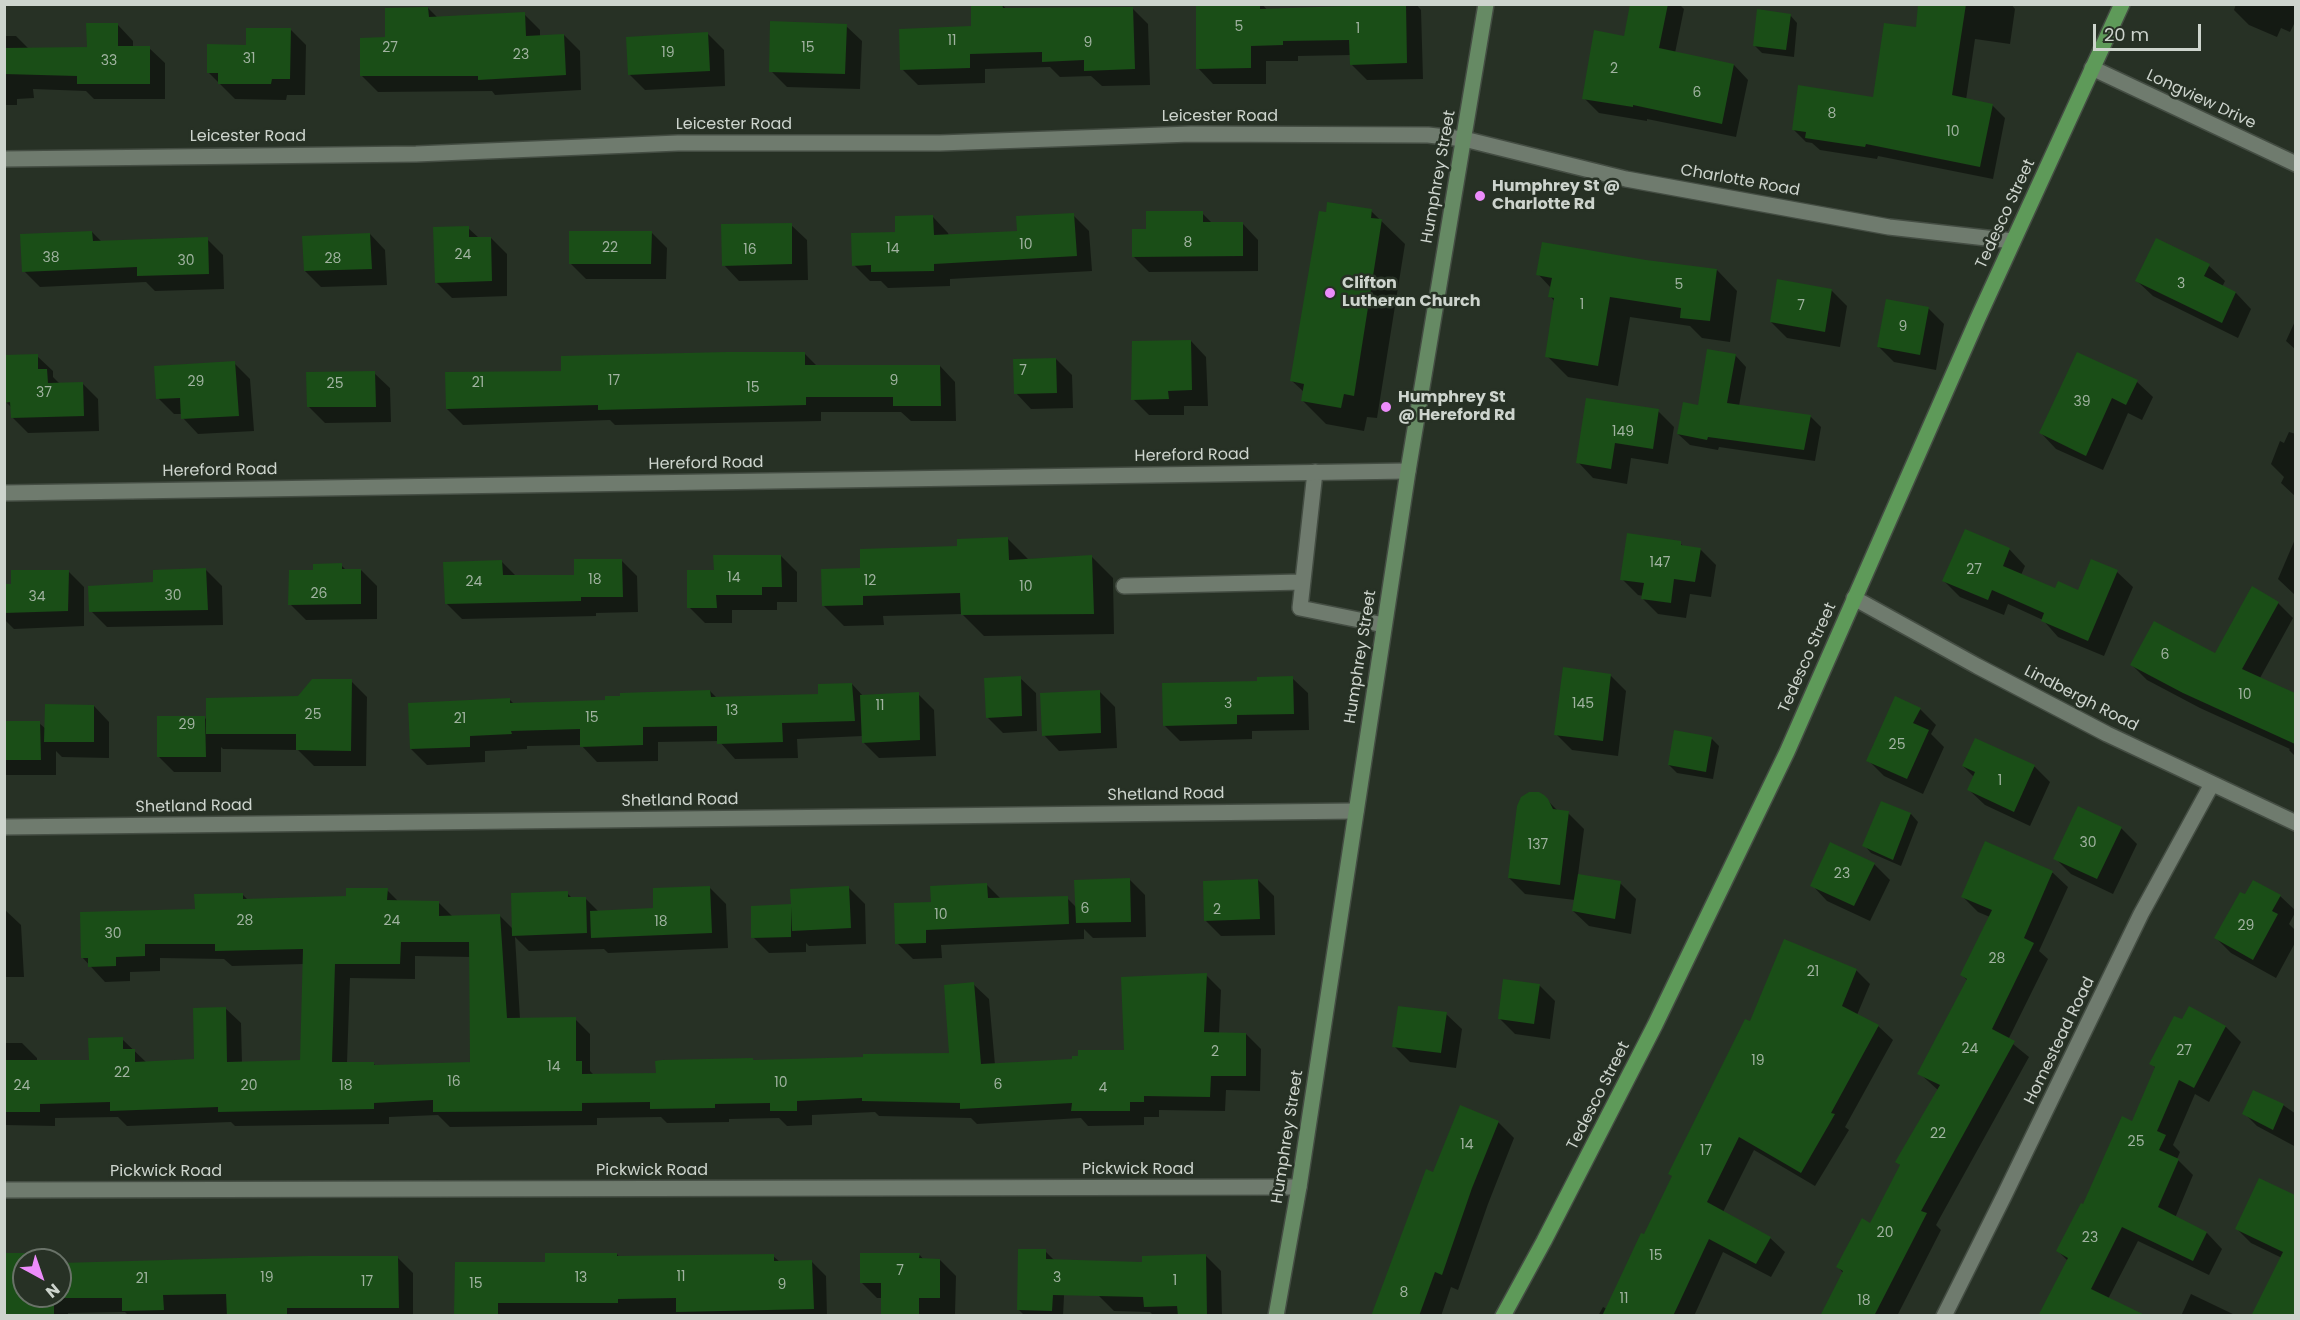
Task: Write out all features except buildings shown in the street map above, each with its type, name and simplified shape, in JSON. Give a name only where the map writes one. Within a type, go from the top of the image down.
[{"type":"main road","name":"Humphrey Street","points":[[1276,1316],[1299,1187],[1408,471],[1486,4]]},
{"type":"main road","name":"Tedesco Street","points":[[1503,1316],[1655,1025],[1786,752],[2013,241],[2122,4]]},
{"type":"street","name":"Longview Drive","points":[[2092,68],[2295,164]]},
{"type":"street","name":"Leicester Road","points":[[4,159],[142,155],[416,154],[678,143],[940,143],[1191,134],[1428,135],[1464,139]]},
{"type":"street","name":"Charlotte Road","points":[[1464,139],[1626,179],[1888,227],[2013,241]]},
{"type":"street","name":"Hereford Road","points":[[4,493],[1408,471]]},
{"type":"street","points":[[1315,472],[1300,608],[1384,625]]},
{"type":"street","points":[[1124,586],[1302,582]]},
{"type":"street","name":"Lindbergh Road","points":[[1854,598],[2087,724],[2295,823]]},
{"type":"street","name":"Homestead Road","points":[[1944,1316],[2141,914],[2212,784]]},
{"type":"street","name":"Shetland Road","points":[[4,827],[1356,811]]},
{"type":"street","name":"Pickwick Road","points":[[4,1190],[1299,1187]]},
{"type":"place","name":"Humphrey St @ Charlotte Rd","points":[[1480,196]]},
{"type":"place","name":"Clifton Lutheran Church","points":[[1330,293]]},
{"type":"place","name":"Humphrey St @ Hereford Rd","points":[[1386,407]]}]
